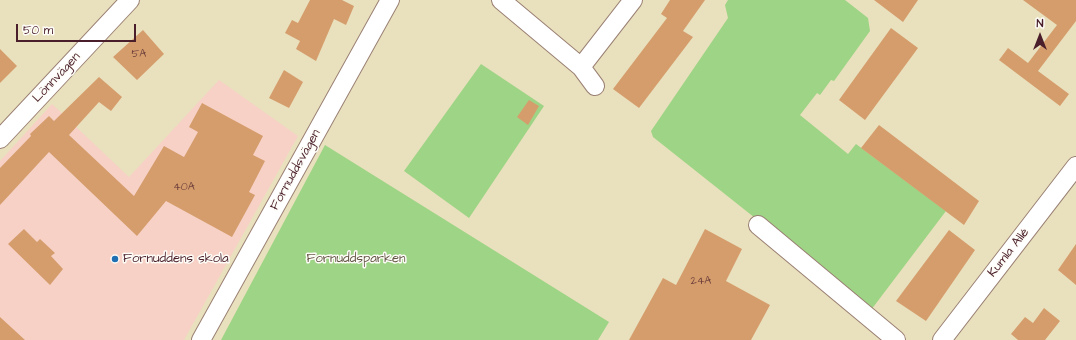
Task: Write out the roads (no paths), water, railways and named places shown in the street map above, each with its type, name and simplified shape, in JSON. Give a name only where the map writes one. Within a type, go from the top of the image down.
[{"type":"street","name":"Lönnvägen","points":[[0,139],[130,0]]},
{"type":"street","name":"Fornuddsvägen","points":[[201,340],[390,0]]},
{"type":"street","points":[[501,0],[581,67],[595,86]]},
{"type":"street","points":[[581,67],[634,0]]},
{"type":"street","name":"Kumla Allé","points":[[942,340],[1076,166]]},
{"type":"street","points":[[758,225],[896,340]]},
{"type":"place","name":"Fornuddens skola","points":[[115,259]]},
{"type":"park label","name":"Fornuddsparken","points":[[356,259]]}]
